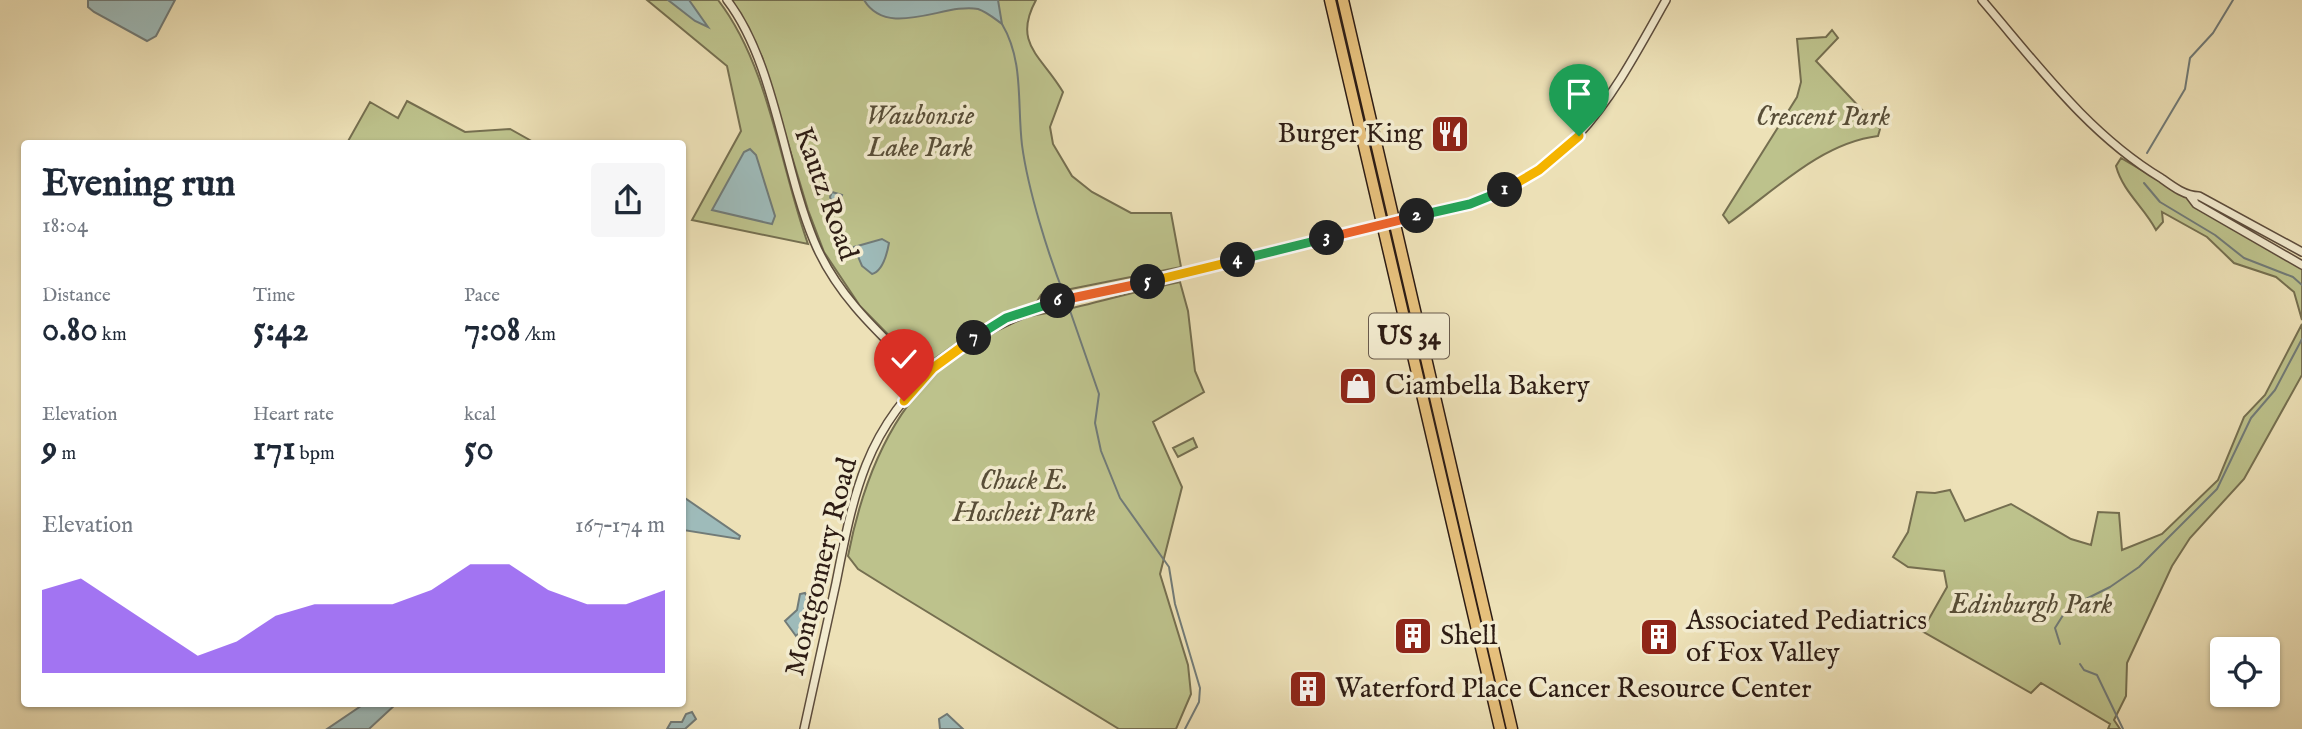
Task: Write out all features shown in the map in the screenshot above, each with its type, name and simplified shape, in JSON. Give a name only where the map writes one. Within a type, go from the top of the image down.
[{"type":"main road","name":"US 34","points":[[1330,0],[1500,729]]},
{"type":"main road","name":"US 34","points":[[1343,0],[1512,729]]},
{"type":"main road","points":[[1435,447],[1448,448]]},
{"type":"street","name":"Kautz Road","points":[[727,0],[757,56],[802,205],[821,256],[854,306],[924,377]]},
{"type":"street","name":"Montgomery Road","points":[[804,729],[858,488],[873,449],[924,377],[960,347],[1006,318],[1076,297],[1128,287],[1483,200],[1514,185],[1557,156],[1579,136],[1611,97],[1666,0]]},
{"type":"street","points":[[1982,0],[2094,128],[2141,166],[2190,195],[2199,196],[2302,252]]},
{"type":"street","points":[[2190,195],[2196,204],[2302,265]]},
{"type":"green space","points":[[647,0],[718,0],[750,55],[762,86],[808,244],[692,220],[741,131],[727,66]]},
{"type":"green space","name":"Waubonsie Lake Park","points":[[731,0],[1036,0],[1029,15],[1028,39],[1063,92],[1050,127],[1053,144],[1072,176],[1092,192],[1131,213],[1171,213],[1181,267],[1041,295],[1036,303],[974,331],[927,364],[916,363],[860,306],[824,252],[808,210],[762,57]]},
{"type":"green space","points":[[1334,0],[1337,0],[1339,7],[1361,96],[1358,97]]},
{"type":"green space","name":"Crescent Park","points":[[1832,30],[1838,38],[1816,61],[1880,129],[1878,136],[1857,140],[1818,158],[1729,223],[1723,215],[1797,97],[1801,82],[1797,39],[1826,37]]},
{"type":"green space","points":[[407,101],[465,132],[510,129],[530,140],[349,140],[370,102],[398,118]]},
{"type":"green space","points":[[2121,158],[2302,265],[2302,320],[2294,292],[2276,277],[2234,263],[2207,237],[2162,212],[2163,222],[2156,230],[2119,175],[2116,166]]},
{"type":"green space","name":"Chuck E. Hoscheit Park","points":[[1180,282],[1188,311],[1195,371],[1204,392],[1153,422],[1182,487],[1160,574],[1188,665],[1191,694],[1176,729],[1119,729],[858,569],[848,556],[868,481],[883,446],[924,385],[950,360],[982,338],[1023,318]]},
{"type":"green space","name":"Edinburgh Park","points":[[2302,324],[2302,375],[2244,479],[2190,538],[2172,566],[2127,663],[2126,696],[2114,720],[2120,729],[2108,729],[2110,724],[2041,683],[2031,693],[1922,631],[1947,587],[1944,571],[1908,567],[1893,557],[1908,532],[1917,492],[1950,490],[1965,521],[2011,504],[2071,539],[2091,545],[2098,512],[2119,513],[2122,550],[2162,534],[2218,480],[2244,417],[2265,395]]},
{"type":"green space","points":[[1421,357],[1442,440],[1437,441],[1418,358]]},
{"type":"green space","points":[[1193,438],[1197,447],[1178,457],[1173,448]]},
{"type":"water","points":[[88,0],[175,0],[156,36],[147,41],[94,12],[88,7]]},
{"type":"water","points":[[668,0],[689,0],[708,27],[695,21]]},
{"type":"water","points":[[864,0],[998,0],[1002,24],[978,9],[965,8],[902,19],[887,17],[874,12]]},
{"type":"water","points":[[750,149],[756,155],[775,216],[772,224],[712,210],[744,152]]},
{"type":"water","points":[[832,192],[842,195],[836,213],[830,197]]},
{"type":"water","points":[[882,239],[889,243],[887,252],[882,266],[872,274],[862,266],[854,247]]},
{"type":"water","points":[[686,499],[740,536],[739,539],[686,530]]},
{"type":"water","points":[[805,593],[807,597],[800,632],[796,636],[785,621],[797,610],[800,594]]},
{"type":"water","points":[[360,707],[393,707],[369,729],[327,729]]},
{"type":"water","points":[[692,712],[696,719],[685,729],[667,729],[671,722],[682,722],[686,714]]},
{"type":"water","points":[[947,714],[963,729],[940,729],[939,719]]},
{"type":"waterway","points":[[2147,153],[2185,89],[2190,58],[2213,33],[2233,0]]},
{"type":"waterway","points":[[1002,24],[1017,67],[1022,145],[1029,182],[1065,297]]},
{"type":"waterway","points":[[2144,183],[2160,202],[2215,235],[2244,258],[2293,277],[2302,285]]},
{"type":"waterway","points":[[1067,302],[1099,394],[1095,423],[1101,451],[1120,498],[1169,567],[1175,604],[1200,688],[1199,702],[1185,729]]},
{"type":"waterway","points":[[2060,644],[2055,628],[2065,612],[2139,567],[2217,489],[2251,418],[2275,390],[2302,339]]},
{"type":"waterway","points":[[2080,664],[2084,670],[2097,675],[2123,729]]},
{"type":"place","name":"Burger King","points":[[1450,134]]},
{"type":"place","name":"Ciambella Bakery","points":[[1358,386]]},
{"type":"place","name":"Shell","points":[[1413,636]]},
{"type":"place","name":"Associated Pediatrics of Fox Valley","points":[[1659,637]]},
{"type":"place","name":"Waterford Place Cancer Resource Center","points":[[1308,689]]},
{"type":"route","points":[[904,401],[933,368],[976,336],[1006,318],[1076,297],[1128,287],[1483,200],[1514,185],[1552,160],[1579,136]]}]
